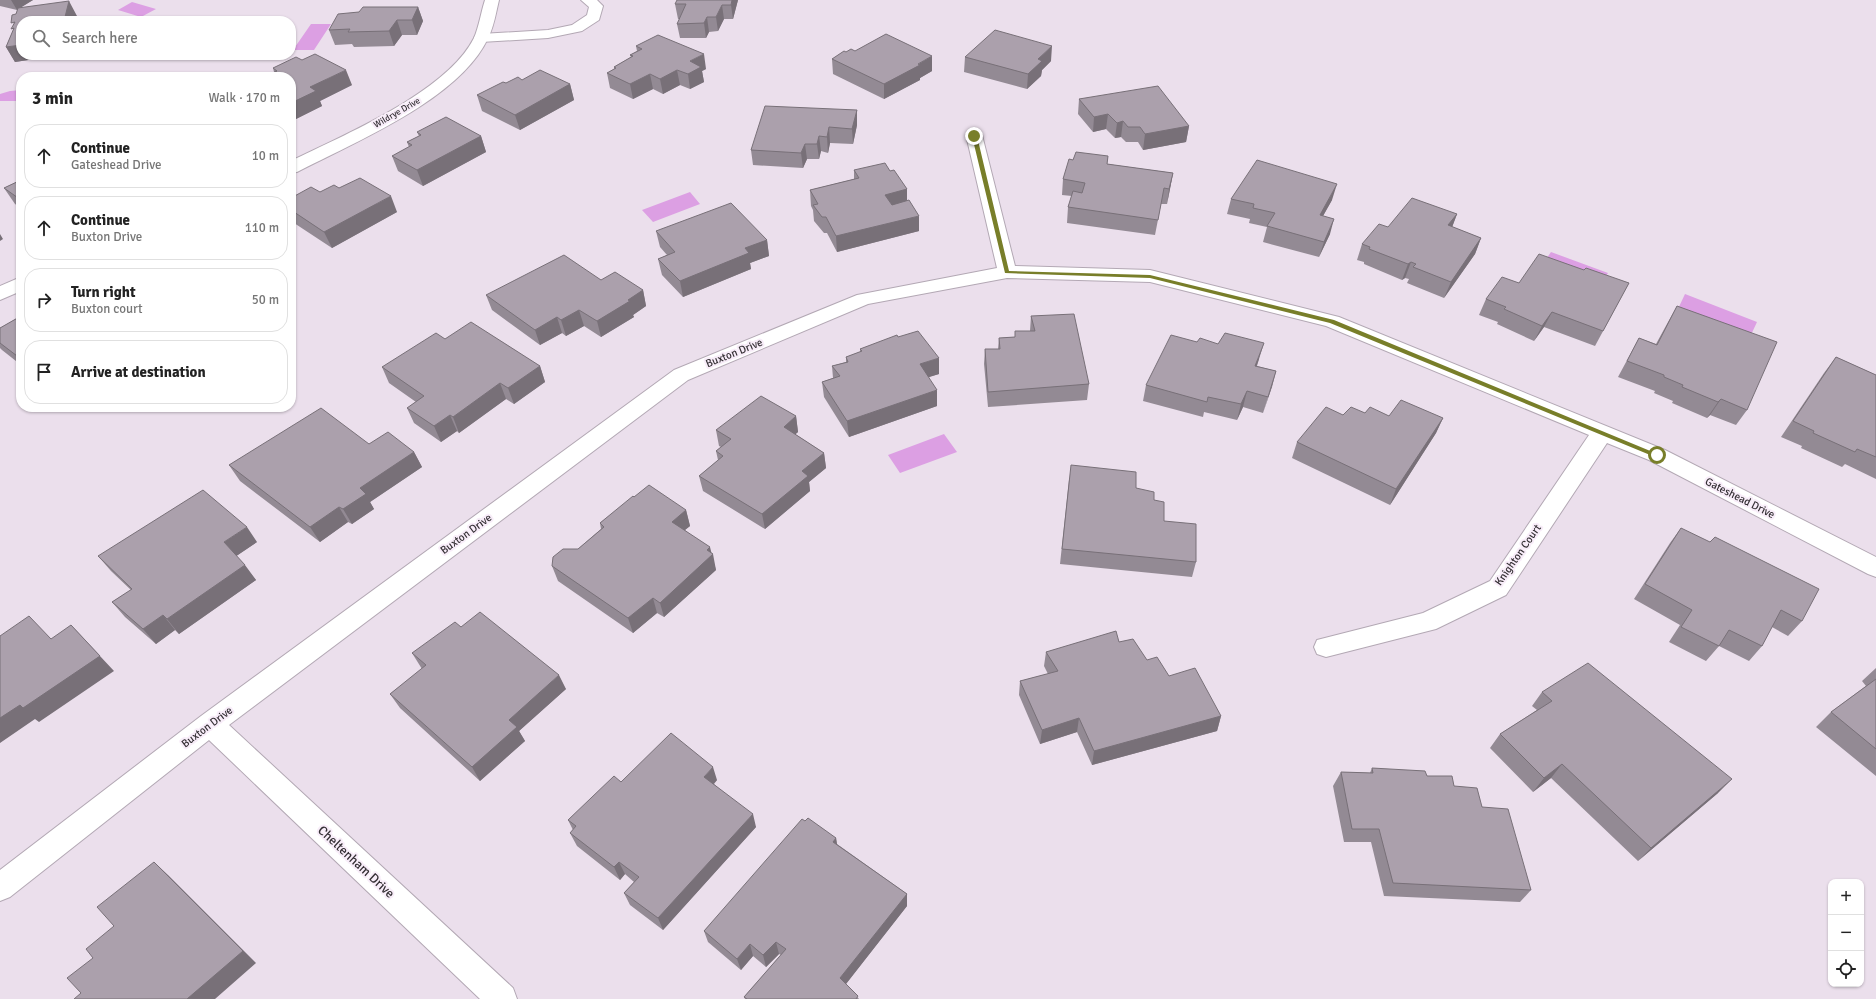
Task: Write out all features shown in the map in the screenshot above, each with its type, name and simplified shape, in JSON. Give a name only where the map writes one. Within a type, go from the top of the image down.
[{"type":"street","points":[[481,38],[548,34],[577,28],[594,17],[596,6],[588,0]]},
{"type":"street","name":"Wildrye Drive","points":[[296,165],[412,106],[443,82],[464,62],[481,38],[492,3]]},
{"type":"street","points":[[974,136],[1007,272]]},
{"type":"street","name":"Buxton Drive","points":[[0,887],[210,724],[681,375],[864,299],[1007,272],[1150,276],[1332,322],[1602,433]]},
{"type":"street","points":[[0,294],[16,286]]},
{"type":"street","name":"Gateshead Drive","points":[[1602,433],[1664,459],[1876,568]]},
{"type":"street","name":"Knighton Court","points":[[1326,646],[1428,622],[1498,588],[1602,433]]},
{"type":"street","name":"Cheltenham Drive","points":[[210,724],[502,999]]},
{"type":"shaded area","points":[[132,2],[156,9],[143,16],[138,16],[118,10]]},
{"type":"shaded area","points":[[311,24],[331,24],[314,50],[296,50],[296,46]]},
{"type":"shaded area","points":[[16,90],[16,101],[0,101],[0,94]]},
{"type":"shaded area","points":[[690,192],[700,204],[653,222],[642,210]]},
{"type":"shaded area","points":[[1551,252],[1608,273],[1600,286],[1542,265]]},
{"type":"shaded area","points":[[1685,294],[1757,322],[1750,337],[1677,311]]},
{"type":"shaded area","points":[[944,434],[957,452],[900,473],[888,455]]},
{"type":"building","points":[[677,0],[732,0],[731,5],[722,5],[716,17],[707,17],[704,23],[677,24],[686,4],[675,4]]},
{"type":"building","points":[[69,1],[65,16],[16,16],[16,46],[6,47],[14,28],[11,29],[15,22],[11,23],[12,15],[16,14],[18,8]]},
{"type":"building","points":[[363,7],[418,7],[412,20],[397,20],[389,31],[348,32],[350,29],[329,30],[338,14],[359,12]]},
{"type":"building","points":[[995,30],[1052,46],[1038,59],[1042,61],[1028,74],[965,57]]},
{"type":"building","points":[[886,34],[932,56],[918,64],[920,65],[884,84],[832,59],[844,51],[846,52],[851,49],[855,51]]},
{"type":"building","points":[[658,35],[704,54],[690,61],[701,67],[688,74],[677,70],[660,79],[650,74],[630,84],[607,73],[633,56],[630,55],[642,49],[636,46]]},
{"type":"building","points":[[315,54],[346,70],[310,87],[316,91],[296,101],[296,72],[275,72],[277,71],[273,68],[290,60],[296,60],[296,57],[302,60]]},
{"type":"building","points":[[540,70],[570,84],[515,115],[477,95],[503,82],[506,83],[518,77],[522,80]]},
{"type":"building","points":[[1158,86],[1189,126],[1145,134],[1140,127],[1128,127],[1123,121],[1117,123],[1108,114],[1094,117],[1079,99]]},
{"type":"building","points":[[765,106],[857,110],[852,129],[829,127],[827,137],[819,136],[817,144],[805,144],[801,153],[751,150]]},
{"type":"building","points":[[446,117],[481,136],[417,170],[392,156],[412,145],[407,142],[421,135],[417,132]]},
{"type":"building","points":[[1076,152],[1108,156],[1107,164],[1173,173],[1169,189],[1164,188],[1158,220],[1068,207],[1073,191],[1082,193],[1085,183],[1063,179],[1069,159],[1073,160]]},
{"type":"building","points":[[1257,160],[1337,184],[1320,215],[1334,219],[1324,242],[1267,226],[1275,213],[1253,208],[1254,204],[1231,199]]},
{"type":"building","points":[[885,163],[890,171],[894,170],[907,189],[885,195],[892,205],[909,200],[919,216],[836,236],[826,217],[822,217],[813,205],[818,204],[810,190],[859,178],[854,170]]},
{"type":"building","points":[[360,178],[391,196],[324,232],[296,213],[296,195],[311,187],[320,192],[334,185],[339,188]]},
{"type":"building","points":[[16,182],[16,196],[4,188]]},
{"type":"building","points":[[1412,198],[1457,214],[1448,225],[1481,238],[1451,282],[1413,267],[1416,264],[1411,262],[1408,264],[1369,249],[1370,247],[1362,244],[1379,224],[1388,227]]},
{"type":"building","points":[[731,203],[767,240],[745,248],[749,253],[680,281],[658,259],[675,252],[656,231]]},
{"type":"building","points":[[1539,254],[1584,270],[1586,268],[1629,283],[1603,331],[1552,312],[1542,326],[1504,309],[1506,307],[1486,299],[1502,277],[1519,283]]},
{"type":"building","points":[[564,255],[601,280],[615,272],[643,290],[628,300],[630,301],[597,321],[579,310],[561,320],[557,317],[535,330],[486,295]]},
{"type":"building","points":[[1677,306],[1777,342],[1747,410],[1721,399],[1718,402],[1682,387],[1683,385],[1664,377],[1664,375],[1627,361],[1639,338],[1657,345]]},
{"type":"building","points":[[1074,314],[1089,384],[988,392],[985,349],[1000,349],[999,338],[1015,337],[1015,331],[1035,331],[1031,316]]},
{"type":"building","points":[[16,319],[16,355],[0,343],[0,328]]},
{"type":"building","points":[[471,322],[540,366],[508,388],[500,383],[453,417],[450,415],[434,426],[407,408],[424,396],[382,367],[436,333],[445,339]]},
{"type":"building","points":[[918,331],[939,358],[920,364],[937,390],[847,421],[822,382],[840,376],[832,366],[848,362],[846,357],[862,351],[860,349],[897,335],[898,337]]},
{"type":"building","points":[[1225,333],[1264,343],[1255,366],[1276,371],[1268,397],[1247,391],[1241,404],[1208,397],[1207,402],[1146,385],[1171,335],[1197,342],[1200,338],[1218,344]]},
{"type":"building","points":[[1836,357],[1876,375],[1876,457],[1857,449],[1855,452],[1813,433],[1814,431],[1793,421]]},
{"type":"building","points":[[761,396],[796,416],[784,427],[824,453],[802,471],[808,476],[762,514],[699,476],[723,456],[716,451],[731,439],[716,430]]},
{"type":"building","points":[[1401,400],[1443,418],[1396,489],[1297,442],[1326,407],[1343,415],[1351,407],[1365,413],[1370,407],[1389,416]]},
{"type":"building","points":[[321,408],[369,444],[388,432],[414,452],[360,488],[366,494],[343,509],[339,507],[310,527],[229,465]]},
{"type":"building","points":[[1071,465],[1136,472],[1136,488],[1154,492],[1154,500],[1164,502],[1164,521],[1196,524],[1196,562],[1062,549]]},
{"type":"building","points":[[649,485],[686,510],[672,522],[710,547],[707,550],[713,554],[660,603],[653,598],[628,618],[552,566],[553,557],[563,549],[578,549],[604,527],[600,523]]},
{"type":"building","points":[[203,490],[247,527],[224,542],[245,565],[167,619],[163,615],[143,629],[112,602],[132,589],[98,556]]},
{"type":"building","points":[[1681,528],[1710,542],[1715,537],[1819,589],[1802,621],[1781,610],[1762,646],[1729,630],[1719,646],[1681,627],[1692,610],[1645,584]]},
{"type":"building","points":[[480,612],[559,675],[509,720],[517,727],[472,767],[390,694],[426,665],[412,653],[455,622],[461,627]]},
{"type":"building","points":[[29,616],[51,639],[71,625],[100,656],[23,708],[20,705],[0,718],[0,636]]},
{"type":"building","points":[[1116,631],[1119,642],[1133,639],[1147,660],[1157,657],[1169,676],[1195,668],[1221,716],[1094,751],[1079,718],[1042,730],[1020,681],[1058,671],[1046,652]]},
{"type":"building","points":[[1588,663],[1732,779],[1651,848],[1562,764],[1544,778],[1500,734],[1552,701],[1542,692]]},
{"type":"building","points":[[1876,679],[1876,749],[1831,712]]},
{"type":"building","points":[[671,733],[713,767],[704,777],[753,814],[658,918],[624,893],[639,877],[619,862],[614,867],[570,833],[576,826],[568,820],[614,776],[621,782]]},
{"type":"building","points":[[1372,768],[1425,771],[1427,776],[1452,776],[1454,786],[1477,788],[1482,807],[1508,809],[1531,890],[1393,883],[1379,829],[1352,829],[1341,772],[1373,773]]},
{"type":"building","points":[[808,818],[836,838],[833,842],[907,894],[840,978],[858,996],[856,999],[747,999],[744,997],[786,949],[776,942],[763,955],[750,944],[737,959],[704,931],[802,819],[805,821]]},
{"type":"building","points":[[154,862],[243,951],[187,999],[74,999],[81,993],[67,978],[93,958],[86,949],[114,926],[97,907]]},
{"type":"route","points":[[974,136],[1007,272],[1150,276],[1332,322],[1657,455]]}]
